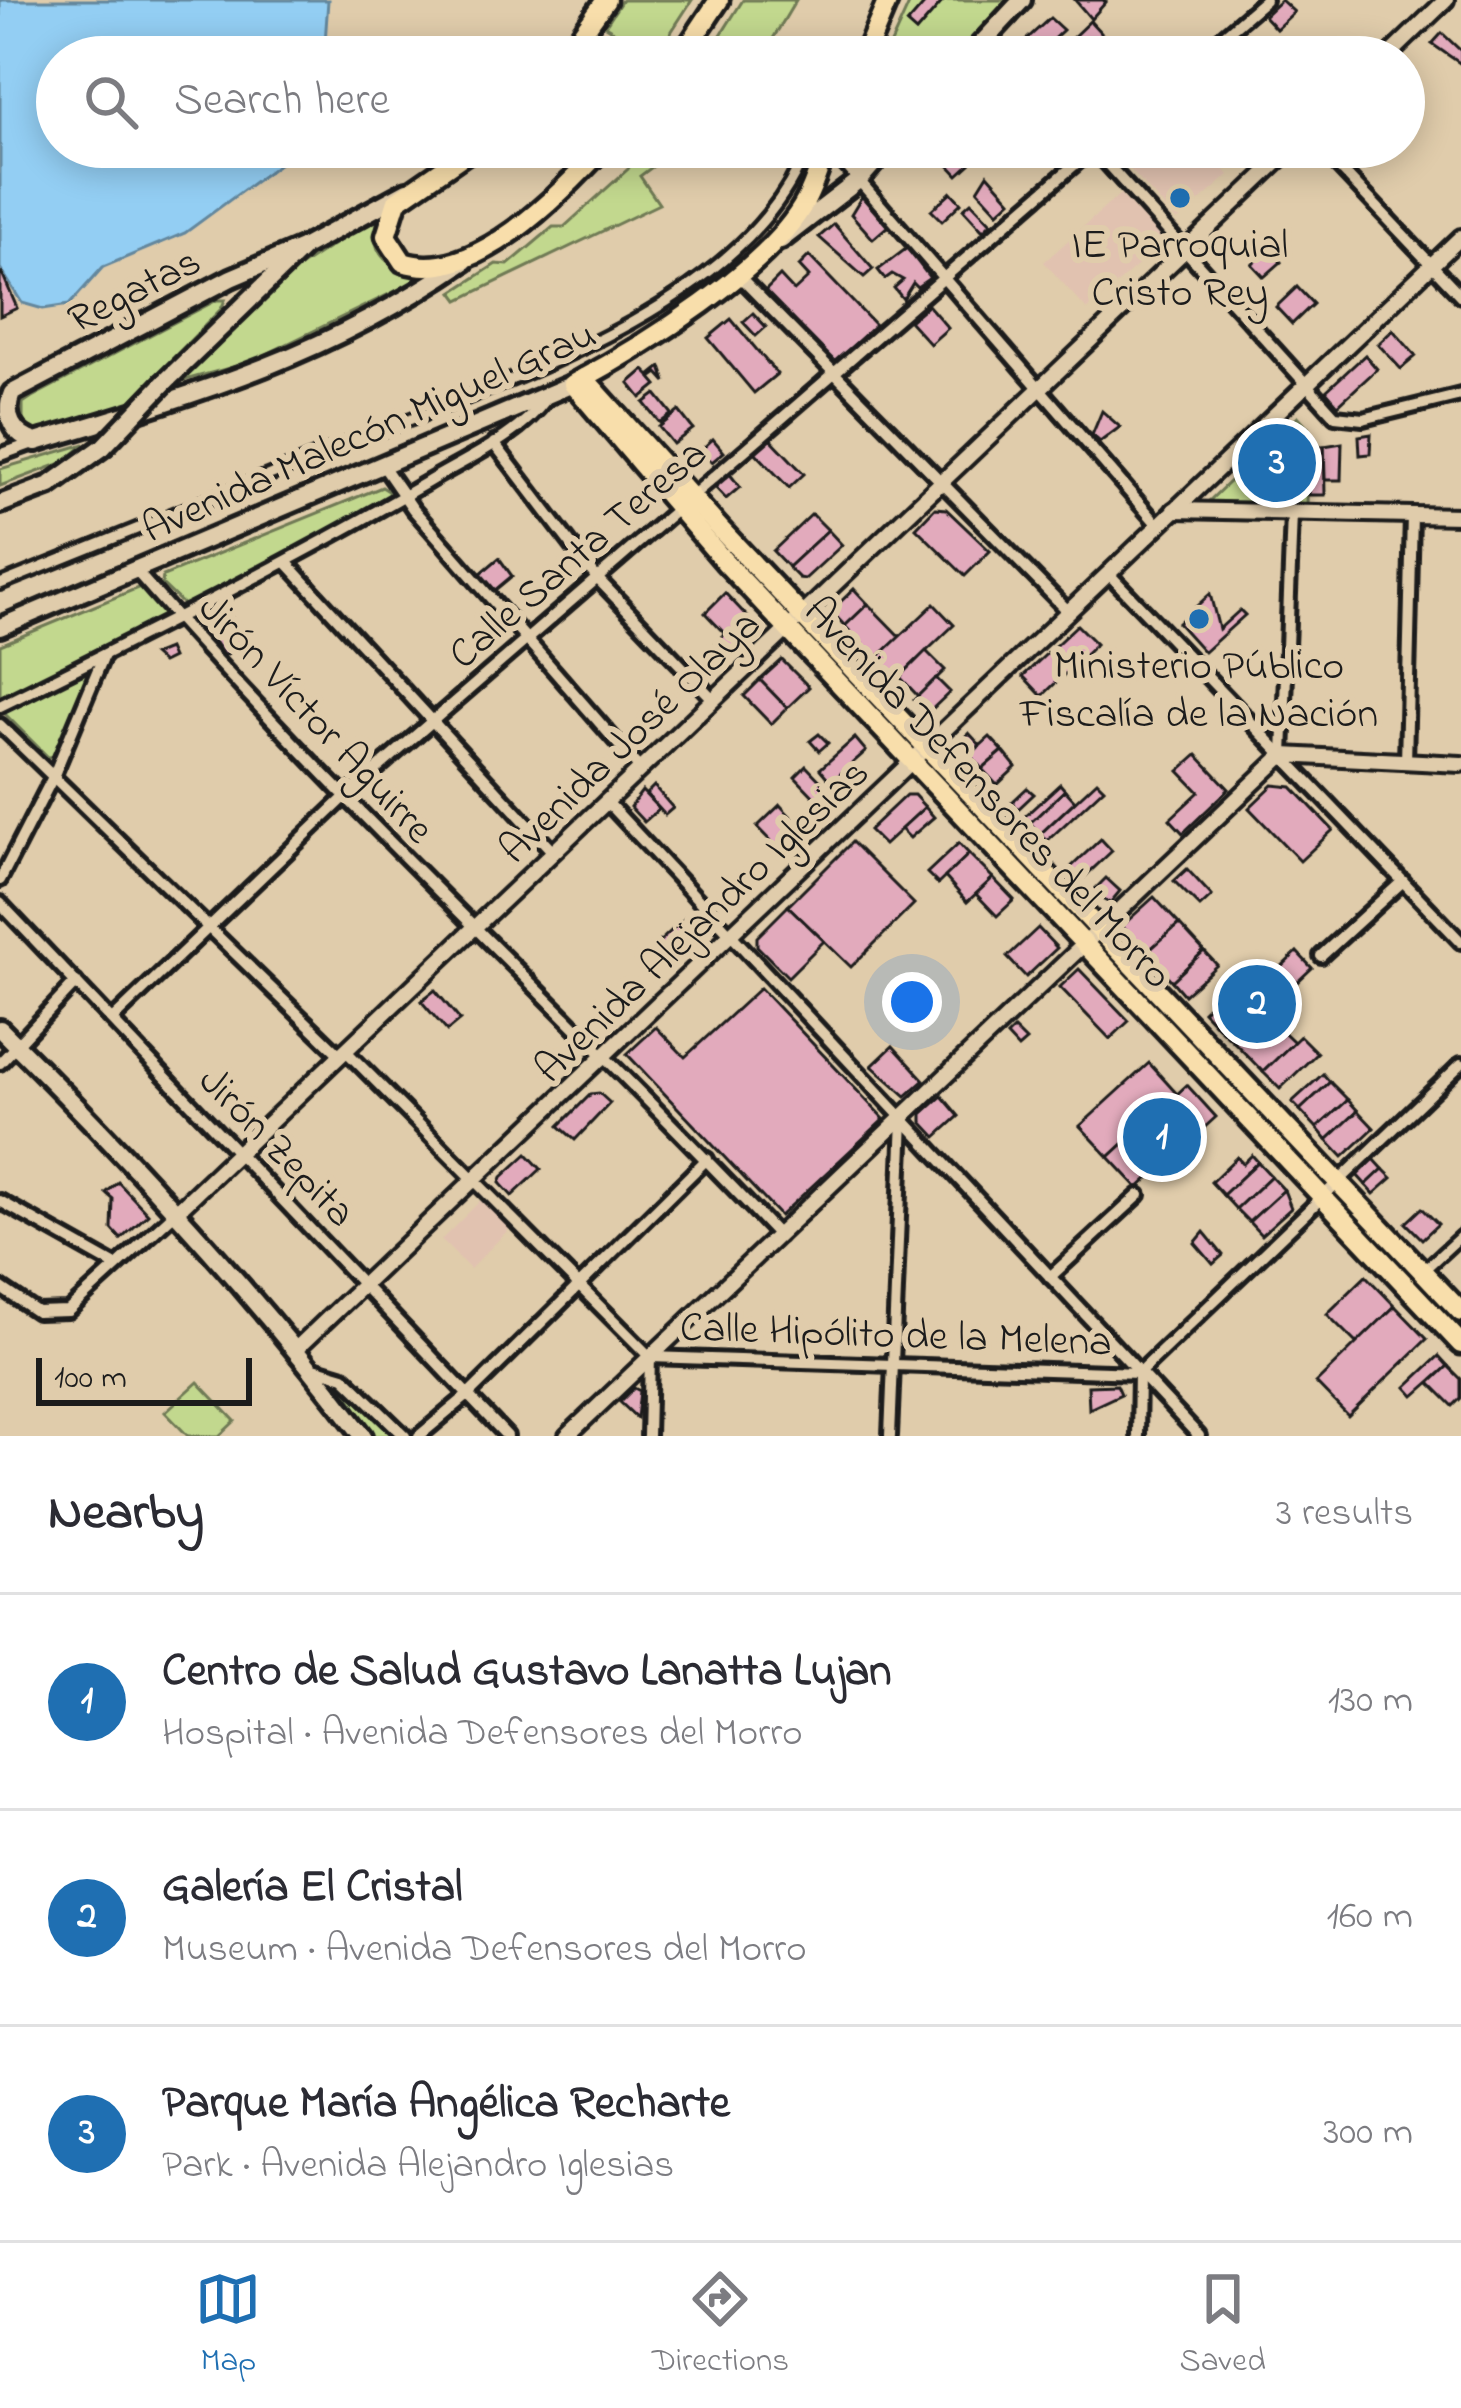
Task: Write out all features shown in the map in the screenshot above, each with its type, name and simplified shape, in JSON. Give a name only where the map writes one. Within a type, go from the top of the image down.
[{"type":"main road","points":[[580,36],[606,0]]},
{"type":"main road","points":[[695,36],[719,0]]},
{"type":"main road","points":[[873,36],[888,0]]},
{"type":"main road","points":[[988,36],[1022,0]]},
{"type":"main road","points":[[0,504],[50,485],[103,447],[304,247],[443,168]]},
{"type":"main road","points":[[6,397],[10,419],[20,434],[36,442],[244,380],[357,329],[526,219],[581,168]]},
{"type":"main road","name":"Avenida Malecón Miguel Grau","points":[[0,627],[138,573],[578,381],[739,276],[769,249],[806,200],[819,168]]},
{"type":"main road","points":[[769,249],[870,168]]},
{"type":"main road","points":[[410,190],[388,217],[392,251],[421,268],[464,261]]},
{"type":"main road","name":"Regatas","points":[[6,397],[212,287],[304,247]]},
{"type":"main road","name":"Avenida Defensores del Morro","points":[[578,381],[787,628],[1461,1344]]},
{"type":"main road","name":"Avenida Defensores del Morro","points":[[683,501],[930,746],[1461,1312]]},
{"type":"main road","points":[[0,1028],[176,1212],[296,1349],[363,1436]]},
{"type":"street","points":[[1223,36],[1265,0]]},
{"type":"street","points":[[1409,36],[1446,0]]},
{"type":"street","points":[[0,584],[595,340],[716,264],[775,208],[798,168]]},
{"type":"street","points":[[849,168],[1159,525]]},
{"type":"street","name":"Calle Santa Teresa","points":[[112,1020],[347,795],[1069,168]]},
{"type":"street","points":[[1112,168],[1309,382],[1327,411],[1351,421],[1461,395]]},
{"type":"street","name":"Avenida José Olaya","points":[[0,1287],[37,1312],[68,1311],[1271,168]]},
{"type":"street","points":[[1341,168],[1461,296]]},
{"type":"street","name":"Avenida Alejandro Iglesias","points":[[296,1349],[1461,237]]},
{"type":"street","points":[[739,276],[1068,611]]},
{"type":"street","points":[[0,706],[180,618],[403,496],[524,422],[548,396]]},
{"type":"street","points":[[0,455],[36,442]]},
{"type":"street","points":[[494,442],[596,577],[713,699]]},
{"type":"street","points":[[383,467],[640,769]]},
{"type":"street","points":[[1174,509],[1461,517]]},
{"type":"street","points":[[567,1436],[1283,755],[1292,513]]},
{"type":"street","points":[[1406,762],[1412,515]]},
{"type":"street","points":[[286,562],[553,852]]},
{"type":"street","name":"Jirón Víctor Aguirre","points":[[138,573],[472,930],[604,1055],[779,1236]]},
{"type":"street","points":[[1108,573],[1461,942]]},
{"type":"street","points":[[0,880],[53,777],[104,655]]},
{"type":"street","points":[[0,725],[474,1180],[650,1357],[649,1436]]},
{"type":"street","points":[[1283,755],[1461,764]]},
{"type":"street","points":[[607,801],[1199,1436]]},
{"type":"street","points":[[1321,956],[1402,881]]},
{"type":"street","name":"Jirón Zepita","points":[[0,903],[240,1150],[507,1436]]},
{"type":"street","points":[[0,1063],[76,982]]},
{"type":"street","points":[[1138,1436],[1139,1372],[1461,1064]]},
{"type":"street","points":[[890,1436],[903,1119]]},
{"type":"street","points":[[419,1436],[468,1395],[707,1159]]},
{"type":"street","points":[[1050,1277],[1139,1195]]},
{"type":"street","points":[[0,1201],[116,1266]]},
{"type":"street","points":[[1423,1271],[1461,1236]]},
{"type":"street","name":"Calle Hipólito de la Melena","points":[[650,1357],[1139,1372]]},
{"type":"street","points":[[311,1367],[344,1377],[405,1436]]},
{"type":"shaded area","points":[[1129,168],[1223,168],[1229,175],[1177,221]]},
{"type":"shaded area","points":[[1120,194],[1160,237],[1159,247],[1087,310],[1044,262]]},
{"type":"shaded area","points":[[483,1198],[512,1226],[470,1269],[441,1240]]},
{"type":"green space","points":[[622,0],[692,0],[669,36],[621,36],[605,26]]},
{"type":"green space","points":[[743,0],[796,0],[775,36],[720,36]]},
{"type":"green space","points":[[911,0],[1010,0],[976,36],[895,36]]},
{"type":"green space","points":[[651,168],[640,176],[659,204],[459,300],[453,292],[496,264],[508,265],[553,227],[564,227],[628,169]]},
{"type":"green space","points":[[380,214],[376,241],[385,259],[404,270],[430,274],[248,363],[174,383],[230,334],[277,282]]},
{"type":"green space","points":[[225,300],[221,309],[122,410],[34,434],[23,421],[23,403],[32,397]]},
{"type":"green space","points":[[1298,416],[1308,427],[1307,509],[1206,504]]},
{"type":"green space","points":[[85,444],[62,463],[0,486],[0,469]]},
{"type":"green space","points":[[382,487],[390,492],[385,503],[187,608],[162,584],[163,576]]},
{"type":"green space","points":[[140,587],[168,618],[0,700],[0,645]]},
{"type":"green space","points":[[86,671],[91,674],[57,756],[48,757],[4,713]]},
{"type":"green space","points":[[198,1382],[235,1421],[219,1436],[188,1436],[165,1412]]},
{"type":"green space","points":[[345,1390],[399,1436],[372,1436]]},
{"type":"water","points":[[0,0],[328,0],[325,36],[36,36],[36,168],[273,168],[185,233],[103,267],[69,305],[43,309],[22,303],[0,268]]},
{"type":"building","points":[[928,0],[944,0],[916,32],[907,24]]},
{"type":"building","points":[[1075,0],[1103,0],[1106,2],[1091,19]]},
{"type":"building","points":[[1281,0],[1294,12],[1276,29],[1264,16]]},
{"type":"building","points":[[1050,18],[1063,30],[1057,36],[1030,36]]},
{"type":"building","points":[[1090,21],[1104,36],[1074,36]]},
{"type":"building","points":[[1442,33],[1461,51],[1461,64],[1432,44]]},
{"type":"building","points":[[988,174],[1011,200],[998,212],[978,190]]},
{"type":"building","points":[[951,192],[961,203],[942,221],[931,210]]},
{"type":"building","points":[[862,196],[888,226],[873,239],[851,214]]},
{"type":"building","points":[[971,202],[991,223],[983,231],[963,209]]},
{"type":"building","points":[[834,224],[873,269],[864,277],[819,237]]},
{"type":"building","points":[[907,248],[930,278],[917,287],[913,283],[903,299],[894,288],[903,280],[892,274],[885,279],[878,270]]},
{"type":"building","points":[[1269,248],[1281,262],[1264,277],[1252,264]]},
{"type":"building","points":[[809,256],[875,325],[833,365],[764,292],[780,276],[794,291],[809,277],[799,266]]},
{"type":"building","points":[[0,274],[17,308],[0,316]]},
{"type":"building","points":[[1297,287],[1313,304],[1292,324],[1276,307]]},
{"type":"building","points":[[928,305],[948,328],[930,344],[909,321]]},
{"type":"building","points":[[753,313],[766,327],[756,336],[743,322]]},
{"type":"building","points":[[731,319],[777,374],[754,393],[708,338]]},
{"type":"building","points":[[1393,330],[1416,356],[1401,369],[1378,344]]},
{"type":"building","points":[[1365,355],[1377,369],[1338,405],[1326,391]]},
{"type":"building","points":[[661,367],[666,382],[658,373],[651,378],[657,385],[641,398],[629,383],[644,370],[650,376]]},
{"type":"building","points":[[656,394],[672,414],[660,423],[644,403]]},
{"type":"building","points":[[679,411],[693,429],[673,444],[659,427]]},
{"type":"building","points":[[1102,411],[1120,427],[1100,442],[1092,435]]},
{"type":"building","points":[[1371,434],[1370,454],[1360,455],[1359,436]]},
{"type":"building","points":[[770,438],[804,474],[789,488],[755,452]]},
{"type":"building","points":[[713,439],[724,452],[712,462],[701,450]]},
{"type":"building","points":[[1342,443],[1341,480],[1325,480],[1324,446]]},
{"type":"building","points":[[1309,446],[1324,446],[1325,495],[1309,495]]},
{"type":"building","points":[[729,473],[740,487],[726,499],[714,486]]},
{"type":"building","points":[[935,508],[946,509],[990,551],[965,576],[916,528]]},
{"type":"building","points":[[812,514],[828,530],[788,567],[773,551]]},
{"type":"building","points":[[828,530],[842,545],[805,579],[799,578],[788,567]]},
{"type":"building","points":[[499,558],[512,576],[494,591],[480,574]]},
{"type":"building","points":[[854,589],[868,604],[845,626],[831,611]]},
{"type":"building","points":[[725,593],[759,629],[704,684],[689,669],[725,634],[705,613]]},
{"type":"building","name":"Ministerio Público Fiscalía de la Nación","points":[[1210,594],[1219,629],[1240,610],[1245,615],[1204,652],[1178,623]]},
{"type":"building","points":[[868,604],[900,637],[876,659],[845,626]]},
{"type":"building","points":[[934,604],[954,625],[896,680],[876,659]]},
{"type":"building","points":[[226,609],[247,641],[224,656],[202,624]]},
{"type":"building","points":[[1077,625],[1096,644],[1042,696],[1023,676]]},
{"type":"building","points":[[168,649],[172,658],[162,663],[153,655]]},
{"type":"building","points":[[926,651],[945,670],[918,696],[900,677]]},
{"type":"building","points":[[782,660],[809,687],[787,708],[760,680]]},
{"type":"building","points":[[936,678],[950,692],[928,713],[914,700]]},
{"type":"building","points":[[760,680],[787,708],[771,724],[744,696]]},
{"type":"building","points":[[969,733],[980,745],[970,755],[960,742]]},
{"type":"building","points":[[819,734],[828,743],[819,751],[810,741]]},
{"type":"building","points":[[990,737],[1003,751],[982,769],[970,755]]},
{"type":"building","points":[[855,738],[866,751],[831,782],[820,769]]},
{"type":"building","points":[[1003,751],[1016,767],[997,785],[982,769]]},
{"type":"building","points":[[1197,755],[1229,789],[1183,833],[1170,819],[1199,792],[1179,771]]},
{"type":"building","points":[[806,766],[830,791],[819,802],[795,777]]},
{"type":"building","points":[[1097,781],[1104,788],[1047,841],[1040,834]]},
{"type":"building","points":[[1060,784],[1065,790],[1030,823],[1024,817]]},
{"type":"building","points":[[1273,785],[1292,787],[1333,830],[1300,861],[1249,808]]},
{"type":"building","points":[[654,786],[673,808],[665,815],[646,794]]},
{"type":"building","points":[[1027,788],[1034,794],[1018,809],[1012,802]]},
{"type":"building","points":[[1065,790],[1075,801],[1040,834],[1030,823]]},
{"type":"building","points":[[642,791],[659,809],[644,822],[630,807]]},
{"type":"building","points":[[906,795],[914,795],[925,807],[884,845],[869,830]]},
{"type":"building","points":[[780,805],[805,832],[782,853],[757,827]]},
{"type":"building","points":[[925,807],[934,817],[910,838],[901,829]]},
{"type":"building","points":[[1101,839],[1112,851],[1081,880],[1070,868]]},
{"type":"building","points":[[852,842],[914,904],[851,967],[788,906]]},
{"type":"building","points":[[959,843],[969,854],[938,884],[927,873]]},
{"type":"building","points":[[969,854],[993,878],[967,902],[945,877]]},
{"type":"building","points":[[1187,869],[1212,896],[1200,907],[1174,881]]},
{"type":"building","points":[[993,878],[1014,900],[997,916],[976,894]]},
{"type":"building","points":[[1106,878],[1120,891],[1110,903],[1091,893]]},
{"type":"building","points":[[1154,897],[1179,924],[1146,953],[1122,926]]},
{"type":"building","points":[[788,906],[824,941],[788,977],[757,946],[757,937]]},
{"type":"building","points":[[685,918],[699,933],[672,958],[658,943]]},
{"type":"building","points":[[1179,924],[1204,951],[1172,981],[1146,953]]},
{"type":"building","points":[[1038,928],[1057,948],[1026,977],[1007,957]]},
{"type":"building","points":[[1204,951],[1217,965],[1184,995],[1172,981]]},
{"type":"building","points":[[1297,952],[1312,968],[1234,1042],[1218,1027]]},
{"type":"building","points":[[1079,969],[1129,1021],[1110,1039],[1060,987]]},
{"type":"building","points":[[1235,980],[1250,996],[1218,1027],[1203,1011]]},
{"type":"building","points":[[760,988],[884,1119],[780,1216],[627,1054],[656,1027],[685,1057]]},
{"type":"building","points":[[435,990],[460,1020],[447,1031],[421,1001]]},
{"type":"building","points":[[1264,1013],[1294,1042],[1263,1072],[1234,1042]]},
{"type":"building","points":[[1014,1029],[1026,1041],[1018,1048],[1007,1036]]},
{"type":"building","points":[[1300,1036],[1317,1053],[1280,1089],[1263,1072]]},
{"type":"building","points":[[893,1046],[924,1080],[906,1096],[872,1066]]},
{"type":"building","points":[[1149,1063],[1177,1094],[1109,1157],[1080,1126]]},
{"type":"building","points":[[1323,1074],[1330,1082],[1300,1110],[1292,1102]]},
{"type":"building","points":[[1330,1082],[1348,1100],[1317,1128],[1300,1110]]},
{"type":"building","points":[[1187,1085],[1216,1117],[1138,1188],[1109,1157]]},
{"type":"building","points":[[599,1093],[610,1103],[575,1140],[559,1126],[591,1094]]},
{"type":"building","points":[[942,1096],[959,1116],[936,1137],[922,1122],[922,1114]]},
{"type":"building","points":[[1348,1100],[1358,1111],[1327,1140],[1317,1128]]},
{"type":"building","points":[[1358,1111],[1374,1128],[1343,1157],[1327,1140]]},
{"type":"building","points":[[527,1154],[541,1169],[512,1196],[500,1183],[502,1177]]},
{"type":"building","points":[[1252,1155],[1258,1162],[1223,1195],[1211,1182],[1237,1157],[1243,1164]]},
{"type":"building","points":[[1374,1159],[1383,1169],[1366,1185],[1357,1175]]},
{"type":"building","points":[[1258,1162],[1271,1176],[1236,1209],[1223,1195]]},
{"type":"building","points":[[1383,1169],[1392,1178],[1374,1194],[1366,1185]]},
{"type":"building","points":[[1271,1176],[1284,1190],[1249,1222],[1236,1209]]},
{"type":"building","points":[[118,1182],[148,1214],[121,1239],[112,1229],[113,1199],[106,1193]]},
{"type":"building","points":[[1284,1190],[1291,1208],[1261,1235],[1249,1222]]},
{"type":"building","points":[[1422,1208],[1438,1224],[1422,1239],[1406,1223]]},
{"type":"building","points":[[1204,1232],[1223,1255],[1213,1264],[1195,1243]]},
{"type":"building","points":[[1366,1276],[1395,1306],[1357,1344],[1327,1314]]},
{"type":"building","points":[[1395,1306],[1427,1339],[1348,1416],[1316,1383]]},
{"type":"building","points":[[1439,1356],[1448,1366],[1414,1396],[1406,1387]]},
{"type":"building","points":[[1448,1366],[1461,1379],[1461,1398],[1453,1406],[1430,1383]]},
{"type":"building","points":[[1117,1385],[1121,1394],[1089,1409],[1088,1386]]},
{"type":"building","points":[[634,1388],[640,1391],[637,1418],[620,1402]]},
{"type":"place","name":"IE Parroquial Cristo Rey","points":[[1180,198]]},
{"type":"place","name":"Parque María Angélica Recharte","points":[[1277,463]]},
{"type":"place","name":"Ministerio Público Fiscalía de la Nación","points":[[1199,619]]},
{"type":"place","name":"Galería El Cristal","points":[[1257,1004]]},
{"type":"place","name":"Centro de Salud Gustavo Lanatta Lujan","points":[[1162,1137]]}]
